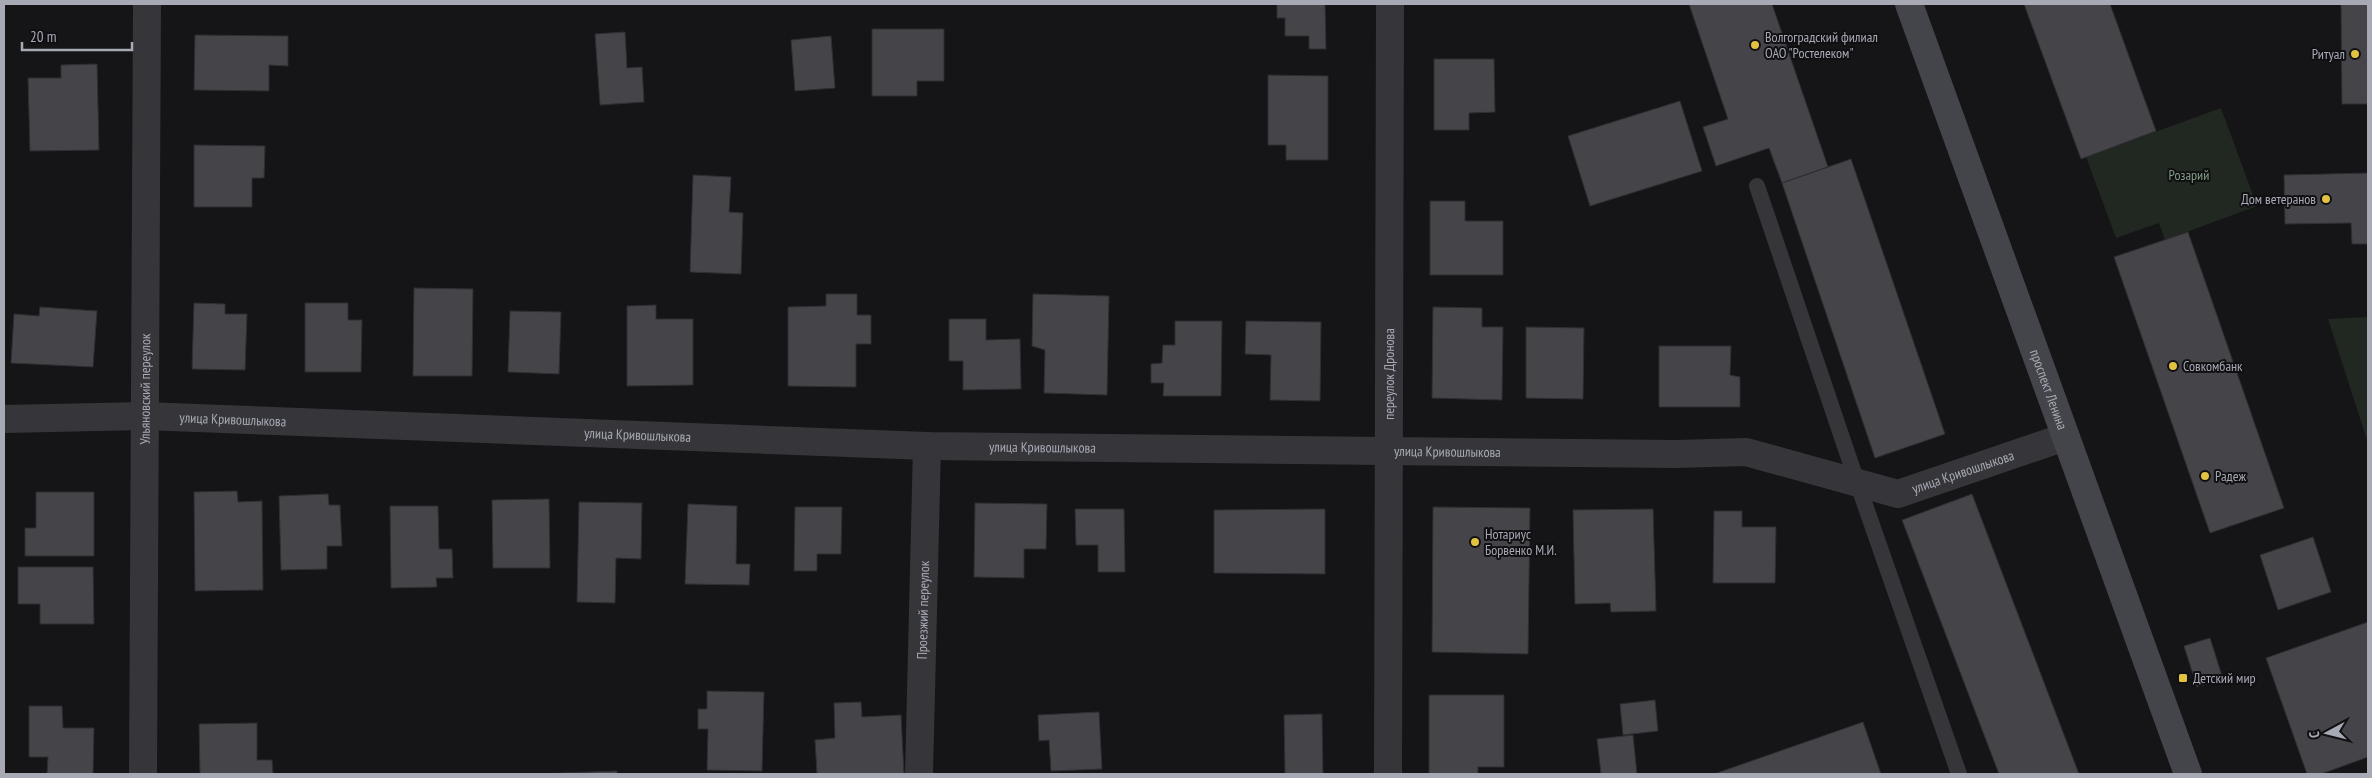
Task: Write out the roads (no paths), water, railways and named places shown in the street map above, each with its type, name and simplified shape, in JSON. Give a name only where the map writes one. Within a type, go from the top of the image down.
[{"type":"main road","name":"проспект Ленина","points":[[1910,4],[2188,774]]},
{"type":"street","name":"Ульяновский переулок","points":[[143,774],[147,4]]},
{"type":"street","name":"переулок Дронова","points":[[1388,774],[1390,4]]},
{"type":"street","name":"улица Кривошлыкова","points":[[4,419],[144,416],[927,446],[1390,449],[1676,454],[1746,452],[1898,494],[2065,437]]},
{"type":"street","name":"Проезжий переулок","points":[[919,774],[927,446]]},
{"type":"lane","points":[[1757,186],[1856,482],[1959,774]]},
{"type":"place","name":"Волгоградский филиал ОАО \"Ростелеком\"","points":[[1755,45]]},
{"type":"place","name":"Ритуал","points":[[2355,54]]},
{"type":"place","name":"Дом ветеранов","points":[[2326,199]]},
{"type":"place","name":"Совкомбанк","points":[[2173,366]]},
{"type":"place","name":"Радеж","points":[[2205,476]]},
{"type":"place","name":"Нотариус Борвенко М.И.","points":[[1475,542]]},
{"type":"place","name":"Детский мир","points":[[2183,678]]},
{"type":"park label","name":"Розарий","points":[[2189,175]]}]
